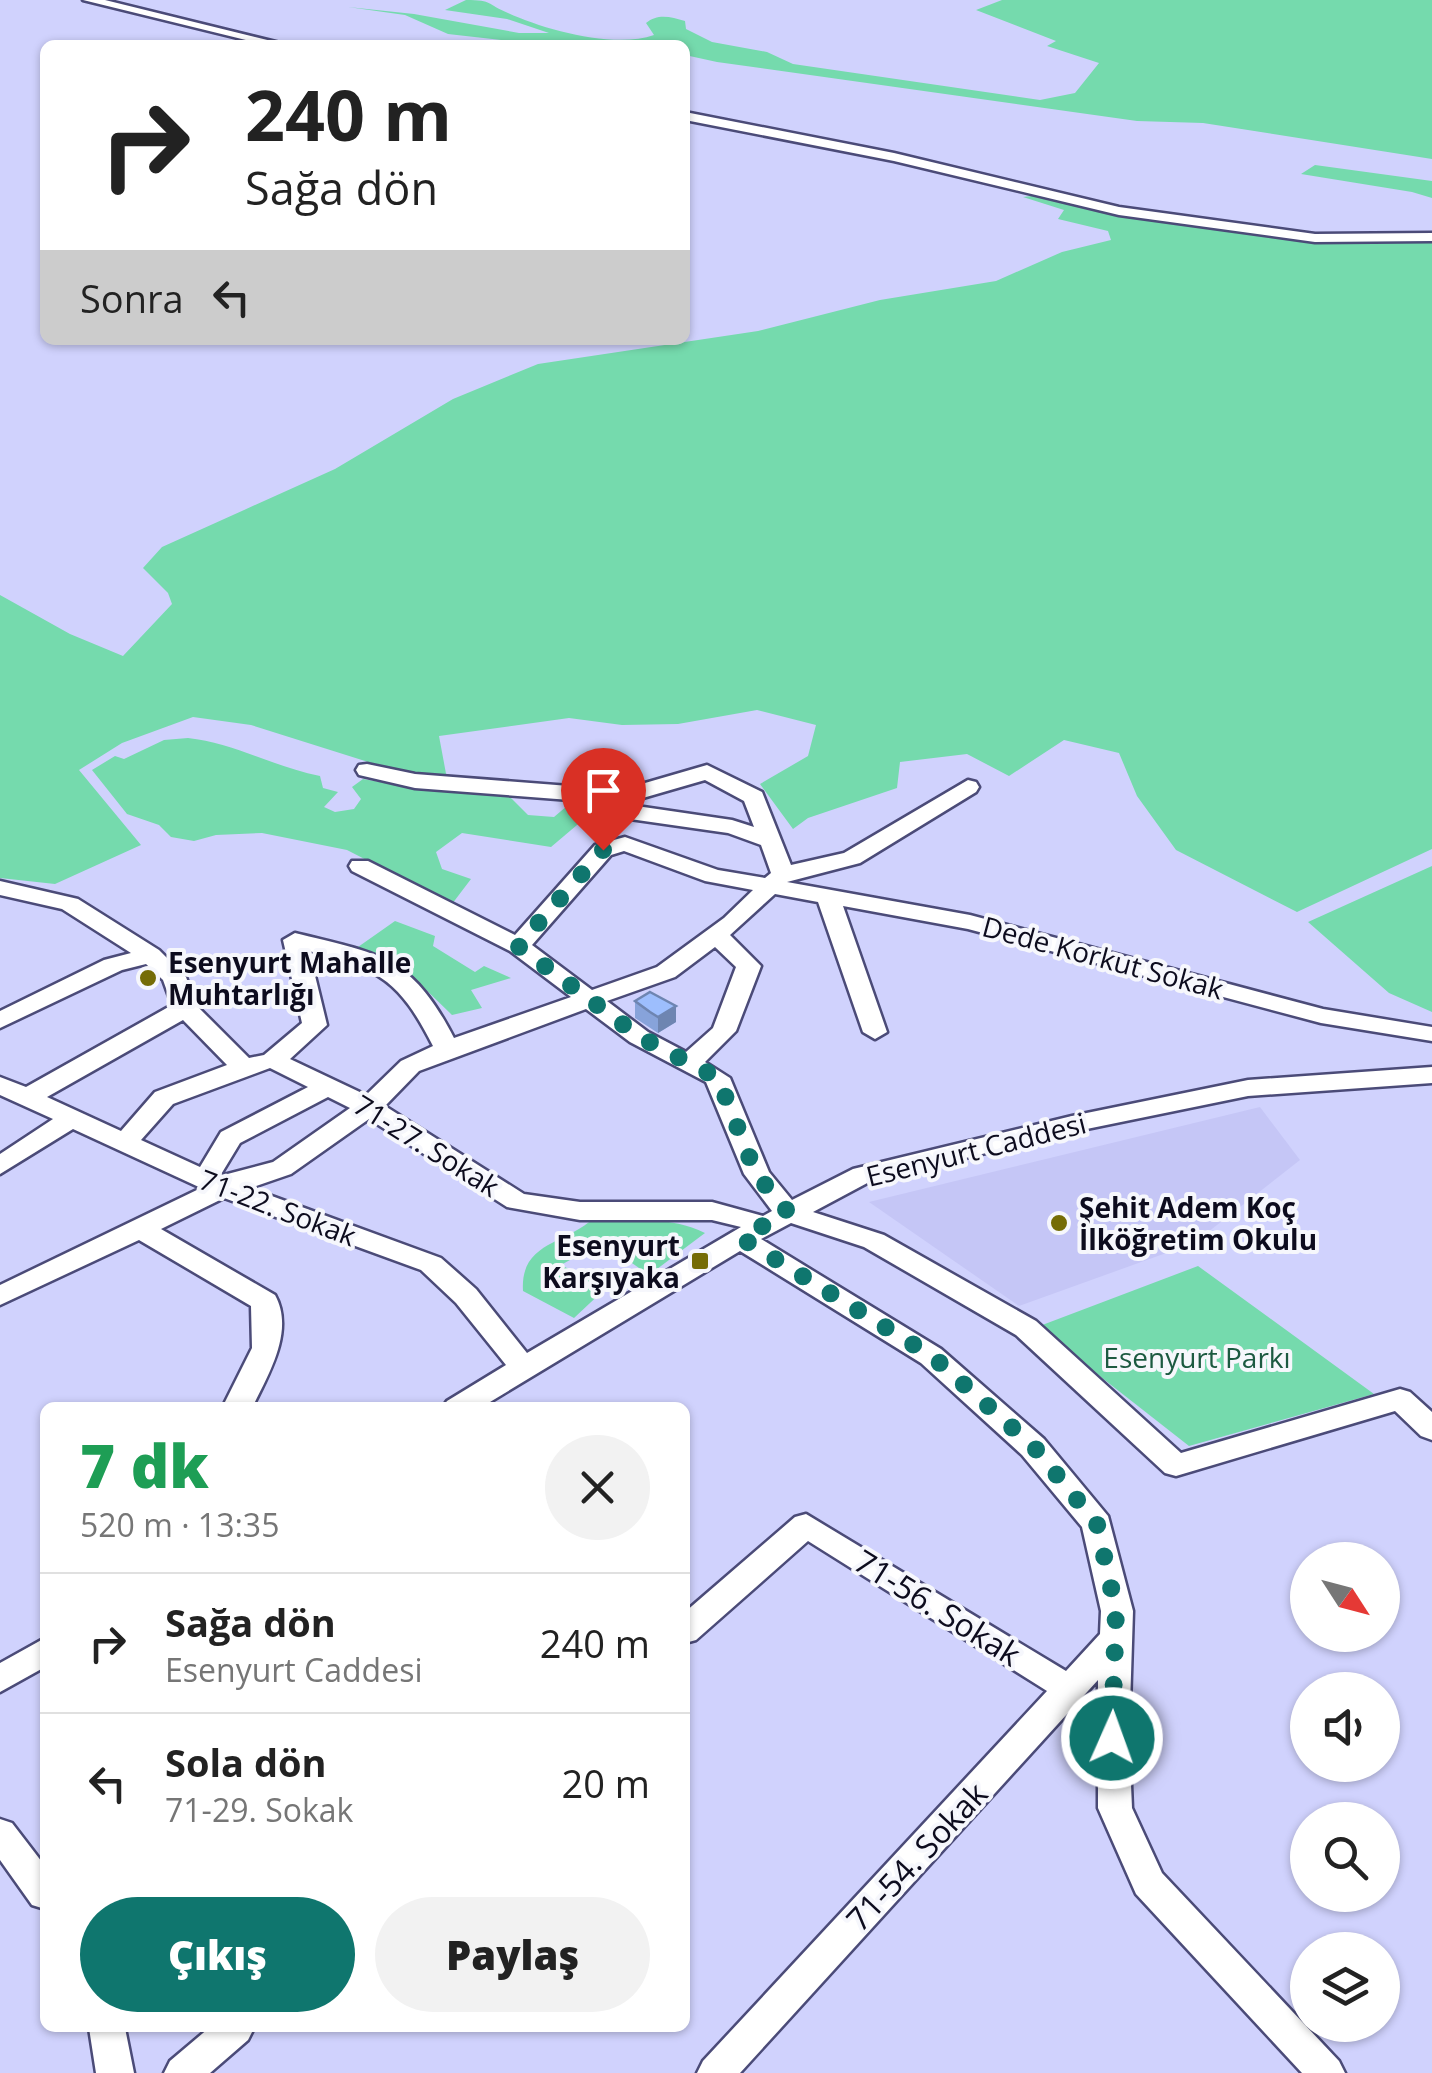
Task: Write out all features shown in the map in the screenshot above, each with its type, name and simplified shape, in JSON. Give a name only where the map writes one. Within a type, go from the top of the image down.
[{"type":"street","points":[[89,0],[261,40]]},
{"type":"street","points":[[690,117],[894,157],[1119,211],[1314,238],[1432,237]]},
{"type":"street","points":[[367,770],[415,781],[622,804],[732,828],[772,841]]},
{"type":"street","points":[[622,804],[707,772],[754,797],[772,841],[777,881]]},
{"type":"street","points":[[0,1296],[140,1228],[214,1184],[282,1168],[368,1106],[410,1066],[447,1049],[666,972],[716,935],[777,881],[852,858],[968,786]]},
{"type":"street","points":[[518,946],[603,850],[625,844],[622,804]]},
{"type":"street","name":"Dede Korkut Sokak","points":[[625,844],[713,876],[777,881],[828,898],[970,922],[1321,1016],[1432,1034]]},
{"type":"street","points":[[360,866],[518,946],[640,1037],[718,1078],[756,1174],[764,1225],[932,1356],[1034,1447],[1097,1524],[1116,1610],[1115,1808],[1150,1882],[1326,2073]]},
{"type":"street","points":[[0,888],[70,904],[150,955],[174,977],[185,1008],[244,1067]]},
{"type":"street","points":[[828,898],[875,1032]]},
{"type":"street","points":[[690,1062],[724,1031],[748,966],[716,935]]},
{"type":"street","points":[[124,1144],[164,1098],[273,1060],[315,1025],[296,940],[380,962],[406,978],[424,1000],[447,1049]]},
{"type":"street","points":[[0,1020],[113,965],[150,955]]},
{"type":"street","points":[[12,1092],[185,1008]]},
{"type":"street","name":"71-27. Sokak","points":[[273,1060],[368,1106],[517,1201],[580,1211],[712,1211],[764,1225]]},
{"type":"street","name":"Esenyurt Caddesi","points":[[467,1402],[764,1225],[862,1175],[1092,1120],[1248,1088],[1432,1075]]},
{"type":"street","points":[[214,1184],[230,1138],[330,1086]]},
{"type":"street","name":"71-22. Sokak","points":[[12,1092],[214,1184],[431,1264],[466,1296],[524,1368]]},
{"type":"street","points":[[0,1166],[70,1120]]},
{"type":"street","points":[[764,1225],[874,1241],[1026,1328],[1176,1465],[1400,1399],[1432,1429]]},
{"type":"street","points":[[140,1228],[265,1302],[266,1348],[240,1402]]},
{"type":"street","name":"71-56. Sokak","points":[[690,1627],[806,1524],[1070,1689]]},
{"type":"street","name":"71-54. Sokak","points":[[716,2073],[1116,1638]]},
{"type":"street","points":[[0,1679],[40,1655]]},
{"type":"street","points":[[0,1832],[40,1887]]},
{"type":"street","points":[[108,2032],[114,2073]]},
{"type":"street","points":[[183,2073],[229,2032]]},
{"type":"shaded area","name":"Şehit Adem Koç İlköğretim Okulu","points":[[1260,1107],[1300,1160],[1194,1243],[1019,1306],[869,1202]]},
{"type":"green space","points":[[466,0],[486,2],[560,31],[620,40],[500,40],[448,34],[405,15],[348,7],[414,14],[519,33],[549,33],[507,19],[445,10]]},
{"type":"green space","points":[[1002,0],[1432,0],[1432,159],[1203,123],[1137,121],[690,56],[690,40],[620,40],[654,35],[646,23],[670,17],[685,21],[686,29],[712,42],[767,52],[793,64],[1040,100],[1075,93],[1099,63],[1047,46],[1056,41],[976,10]]},
{"type":"green space","points":[[1315,165],[1432,181],[1432,198],[1301,174]]},
{"type":"green space","points":[[1040,195],[1314,241],[1432,240],[1432,849],[1297,912],[1176,850],[1137,796],[1119,753],[1064,740],[1009,776],[967,754],[900,762],[897,788],[808,818],[793,829],[760,784],[808,756],[816,725],[757,710],[678,724],[622,725],[569,718],[439,736],[447,779],[400,772],[251,725],[193,717],[122,743],[79,770],[141,845],[55,884],[0,878],[0,595],[70,634],[123,656],[172,604],[168,593],[143,568],[162,547],[335,469],[453,399],[538,364],[665,345],[690,345],[690,341],[758,331],[880,300],[996,281],[1062,252],[1111,240],[1108,231],[1058,219],[1064,210],[1023,197]]},
{"type":"green space","points":[[188,738],[320,776],[323,788],[338,792],[324,807],[335,812],[354,809],[361,799],[352,787],[363,779],[425,790],[508,795],[528,815],[554,817],[574,800],[603,803],[551,847],[462,833],[436,852],[442,869],[471,879],[452,904],[347,850],[262,833],[216,835],[194,841],[171,837],[159,825],[127,814],[92,770],[115,756],[124,759],[164,740]]},
{"type":"green space","points":[[1432,866],[1432,1012],[1389,993],[1308,922]]},
{"type":"green space","points":[[395,921],[435,936],[433,946],[475,972],[484,966],[511,978],[471,990],[482,1008],[452,1015],[418,982],[358,947]]},
{"type":"green space","points":[[594,1218],[665,1221],[705,1233],[649,1275],[602,1242],[561,1265],[606,1288],[574,1318],[523,1291],[524,1275],[536,1253]]},
{"type":"green space","name":"Esenyurt Parkı","points":[[1198,1266],[1374,1394],[1189,1446],[1037,1327]]},
{"type":"building","points":[[650,992],[676,1006],[658,1017],[635,1001]]},
{"type":"place","name":"Esenyurt Mahalle Muhtarlığı","points":[[148,978]]},
{"type":"place","name":"Şehit Adem Koç İlköğretim Okulu","points":[[1059,1223]]},
{"type":"place","name":"Esenyurt Karşıyaka","points":[[700,1261]]},
{"type":"route","points":[[603,850],[518,946],[640,1037],[718,1078],[756,1174],[788,1212],[741,1238],[932,1356],[1034,1447],[1097,1524],[1116,1610],[1112,1738]]}]
